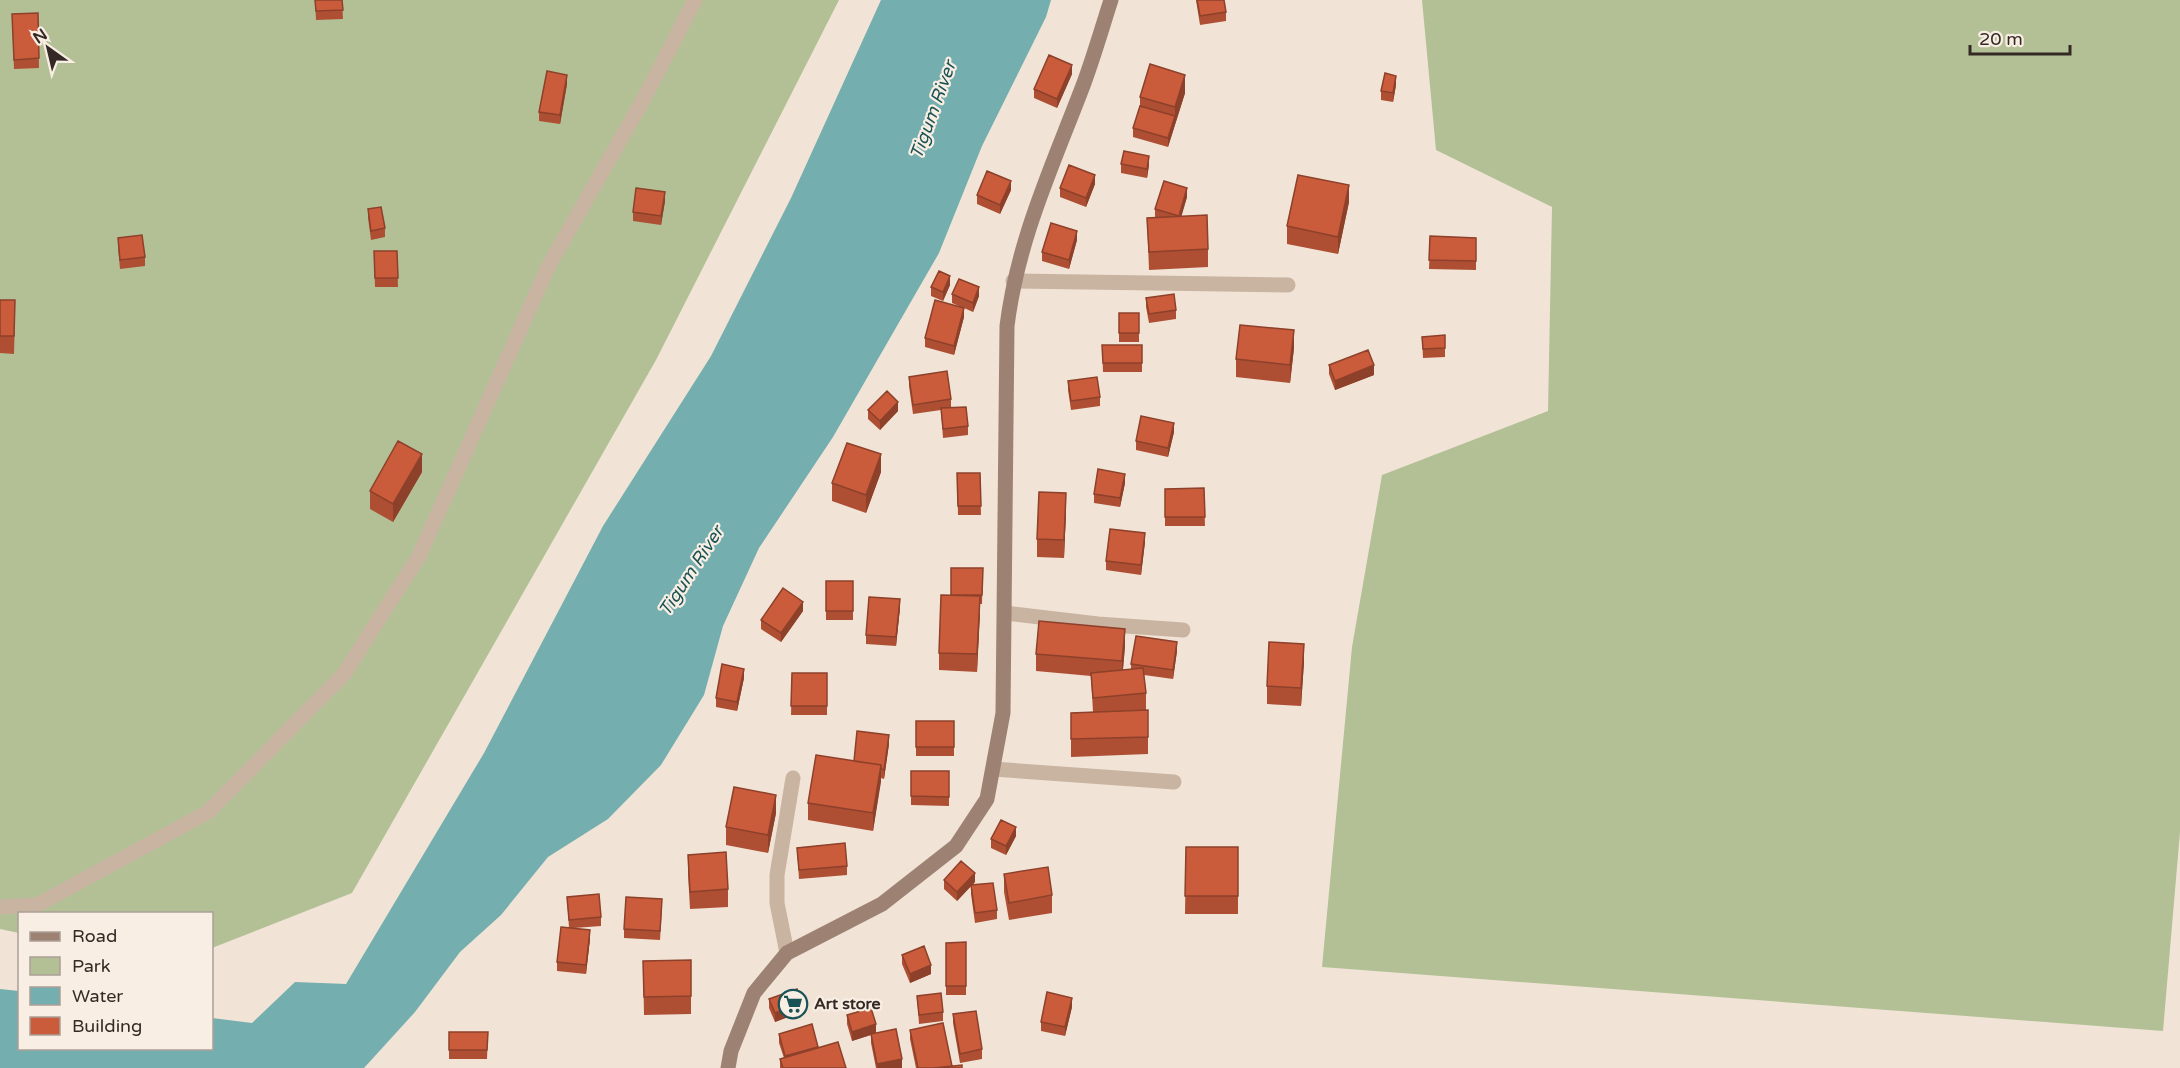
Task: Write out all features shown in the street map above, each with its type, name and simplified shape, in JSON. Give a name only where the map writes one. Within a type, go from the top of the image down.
[{"type":"street","points":[[0,908],[37,905],[208,812],[344,674],[419,556],[548,267],[643,100],[695,0]]},
{"type":"street","points":[[728,1068],[731,1051],[754,993],[787,953],[882,904],[956,846],[987,799],[1003,713],[1007,326],[1013,281],[1031,218],[1085,79],[1111,0]]},
{"type":"street","points":[[1013,281],[1288,285]]},
{"type":"street","points":[[1005,613],[1098,624],[1183,630]]},
{"type":"street","points":[[993,769],[1174,782]]},
{"type":"street","points":[[787,953],[777,903],[777,876],[793,778]]},
{"type":"green space","points":[[0,0],[839,0],[656,360],[352,893],[213,948],[213,912],[18,912],[18,933],[0,929]]},
{"type":"green space","points":[[1422,0],[2180,0],[2180,832],[2163,1031],[1322,967],[1352,647],[1382,475],[1548,411],[1552,207],[1436,150]]},
{"type":"water","name":"Tigum River","points":[[881,0],[1051,0],[1046,17],[982,146],[939,253],[833,437],[759,548],[723,626],[704,695],[661,765],[608,819],[548,857],[501,915],[460,952],[415,1012],[364,1068],[0,1068],[0,989],[18,991],[18,1050],[213,1050],[213,1018],[252,1023],[295,982],[346,984],[484,753],[603,526],[711,356],[791,198]]},
{"type":"building","points":[[315,0],[342,0],[343,10],[316,11]]},
{"type":"building","points":[[1197,0],[1224,0],[1226,12],[1200,16]]},
{"type":"building","points":[[38,13],[39,58],[14,60],[12,14]]},
{"type":"building","points":[[1049,55],[1072,65],[1057,99],[1034,89]]},
{"type":"building","points":[[1150,64],[1185,75],[1175,107],[1140,97]]},
{"type":"building","points":[[547,71],[567,75],[560,115],[539,112]]},
{"type":"building","points":[[1385,73],[1396,76],[1393,93],[1381,91]]},
{"type":"building","points":[[1140,106],[1175,116],[1168,138],[1133,128]]},
{"type":"building","points":[[1124,151],[1149,156],[1147,169],[1121,164]]},
{"type":"building","points":[[1069,165],[1095,175],[1086,198],[1060,188]]},
{"type":"building","points":[[987,171],[1011,181],[1000,205],[977,195]]},
{"type":"building","points":[[1298,175],[1349,185],[1338,237],[1287,226]]},
{"type":"building","points":[[1164,181],[1187,188],[1179,216],[1155,209]]},
{"type":"building","points":[[636,188],[665,192],[661,216],[633,212]]},
{"type":"building","points":[[381,207],[385,228],[371,231],[368,209]]},
{"type":"building","points":[[1207,215],[1208,249],[1149,252],[1147,218]]},
{"type":"building","points":[[1051,223],[1077,231],[1069,260],[1042,252]]},
{"type":"building","points":[[142,235],[145,257],[120,260],[118,238]]},
{"type":"building","points":[[1430,236],[1476,238],[1476,261],[1429,260]]},
{"type":"building","points":[[374,251],[397,251],[398,278],[375,278]]},
{"type":"building","points":[[939,271],[950,276],[943,292],[931,287]]},
{"type":"building","points":[[959,279],[979,287],[973,303],[952,294]]},
{"type":"building","points":[[1174,294],[1176,310],[1149,314],[1146,298]]},
{"type":"building","points":[[0,300],[15,300],[14,336],[0,336]]},
{"type":"building","points":[[935,300],[964,308],[954,346],[925,338]]},
{"type":"building","points":[[1119,313],[1139,313],[1139,333],[1119,333]]},
{"type":"building","points":[[1240,325],[1294,330],[1290,365],[1236,359]]},
{"type":"building","points":[[1445,335],[1445,348],[1423,349],[1422,337]]},
{"type":"building","points":[[1102,345],[1142,345],[1142,363],[1103,363]]},
{"type":"building","points":[[1368,350],[1374,365],[1335,381],[1329,365]]},
{"type":"building","points":[[947,371],[951,399],[913,405],[909,377]]},
{"type":"building","points":[[1097,377],[1100,397],[1071,401],[1068,381]]},
{"type":"building","points":[[887,391],[898,402],[880,421],[868,410]]},
{"type":"building","points":[[966,407],[968,426],[943,429],[941,408]]},
{"type":"building","points":[[1141,416],[1174,423],[1168,448],[1136,441]]},
{"type":"building","points":[[398,441],[422,454],[393,504],[370,491]]},
{"type":"building","points":[[847,443],[881,454],[866,495],[832,483]]},
{"type":"building","points":[[1098,469],[1125,474],[1120,498],[1094,494]]},
{"type":"building","points":[[957,473],[980,473],[981,506],[958,506]]},
{"type":"building","points":[[1204,488],[1205,517],[1165,517],[1165,489]]},
{"type":"building","points":[[1039,492],[1066,493],[1064,540],[1037,539]]},
{"type":"building","points":[[1110,529],[1145,533],[1141,565],[1106,561]]},
{"type":"building","points":[[951,568],[983,568],[982,595],[951,595]]},
{"type":"building","points":[[826,581],[853,581],[853,611],[826,611]]},
{"type":"building","points":[[783,588],[803,602],[781,633],[761,620]]},
{"type":"building","points":[[941,595],[980,596],[977,654],[939,653]]},
{"type":"building","points":[[869,597],[900,599],[896,637],[866,635]]},
{"type":"building","points":[[1039,621],[1125,629],[1122,661],[1036,654]]},
{"type":"building","points":[[1136,636],[1177,642],[1173,670],[1131,664]]},
{"type":"building","points":[[1269,642],[1304,644],[1301,688],[1267,686]]},
{"type":"building","points":[[722,664],[744,669],[737,702],[716,698]]},
{"type":"building","points":[[1143,668],[1146,693],[1093,698],[1091,673]]},
{"type":"building","points":[[792,673],[827,673],[827,706],[791,706]]},
{"type":"building","points":[[1148,710],[1148,737],[1071,739],[1071,713]]},
{"type":"building","points":[[916,721],[954,721],[954,747],[916,747]]},
{"type":"building","points":[[857,731],[889,735],[884,770],[881,769],[881,765],[854,761]]},
{"type":"building","points":[[816,755],[881,765],[873,813],[808,803]]},
{"type":"building","points":[[911,771],[949,771],[949,797],[911,796]]},
{"type":"building","points":[[734,787],[776,795],[768,835],[726,827]]},
{"type":"building","points":[[1001,820],[1016,827],[1006,846],[991,839]]},
{"type":"building","points":[[845,843],[847,866],[799,870],[797,848]]},
{"type":"building","points":[[1186,847],[1238,847],[1238,896],[1185,896]]},
{"type":"building","points":[[726,852],[728,889],[690,892],[688,855]]},
{"type":"building","points":[[961,861],[975,873],[957,892],[944,880]]},
{"type":"building","points":[[1048,867],[1052,895],[1009,903],[1004,874]]},
{"type":"building","points":[[993,883],[997,910],[975,913],[971,885]]},
{"type":"building","points":[[599,894],[601,917],[569,920],[567,897]]},
{"type":"building","points":[[626,897],[662,899],[660,931],[624,929]]},
{"type":"building","points":[[561,927],[590,930],[586,965],[557,962]]},
{"type":"building","points":[[966,942],[966,986],[946,986],[946,943]]},
{"type":"building","points":[[924,946],[931,965],[910,974],[902,955]]},
{"type":"building","points":[[691,960],[691,996],[644,997],[643,961]]},
{"type":"building","points":[[797,989],[801,1003],[775,1013],[769,999]]},
{"type":"building","points":[[1047,992],[1072,998],[1065,1027],[1041,1022]]},
{"type":"building","points":[[941,993],[943,1012],[919,1015],[917,996]]},
{"type":"building","points":[[871,1008],[876,1024],[852,1032],[847,1015]]},
{"type":"building","points":[[976,1011],[982,1049],[960,1054],[953,1014]]},
{"type":"building","points":[[943,1023],[952,1066],[918,1068],[910,1030]]},
{"type":"building","points":[[812,1024],[818,1047],[785,1056],[779,1034]]},
{"type":"building","points":[[896,1029],[902,1059],[877,1064],[871,1034]]},
{"type":"building","points":[[449,1032],[488,1032],[487,1050],[449,1050]]},
{"type":"building","points":[[838,1042],[846,1068],[783,1068],[780,1059]]},
{"type":"building","points":[[962,1065],[962,1068],[934,1068]]},
{"type":"place","name":"Art store","points":[[793,1004]]}]
